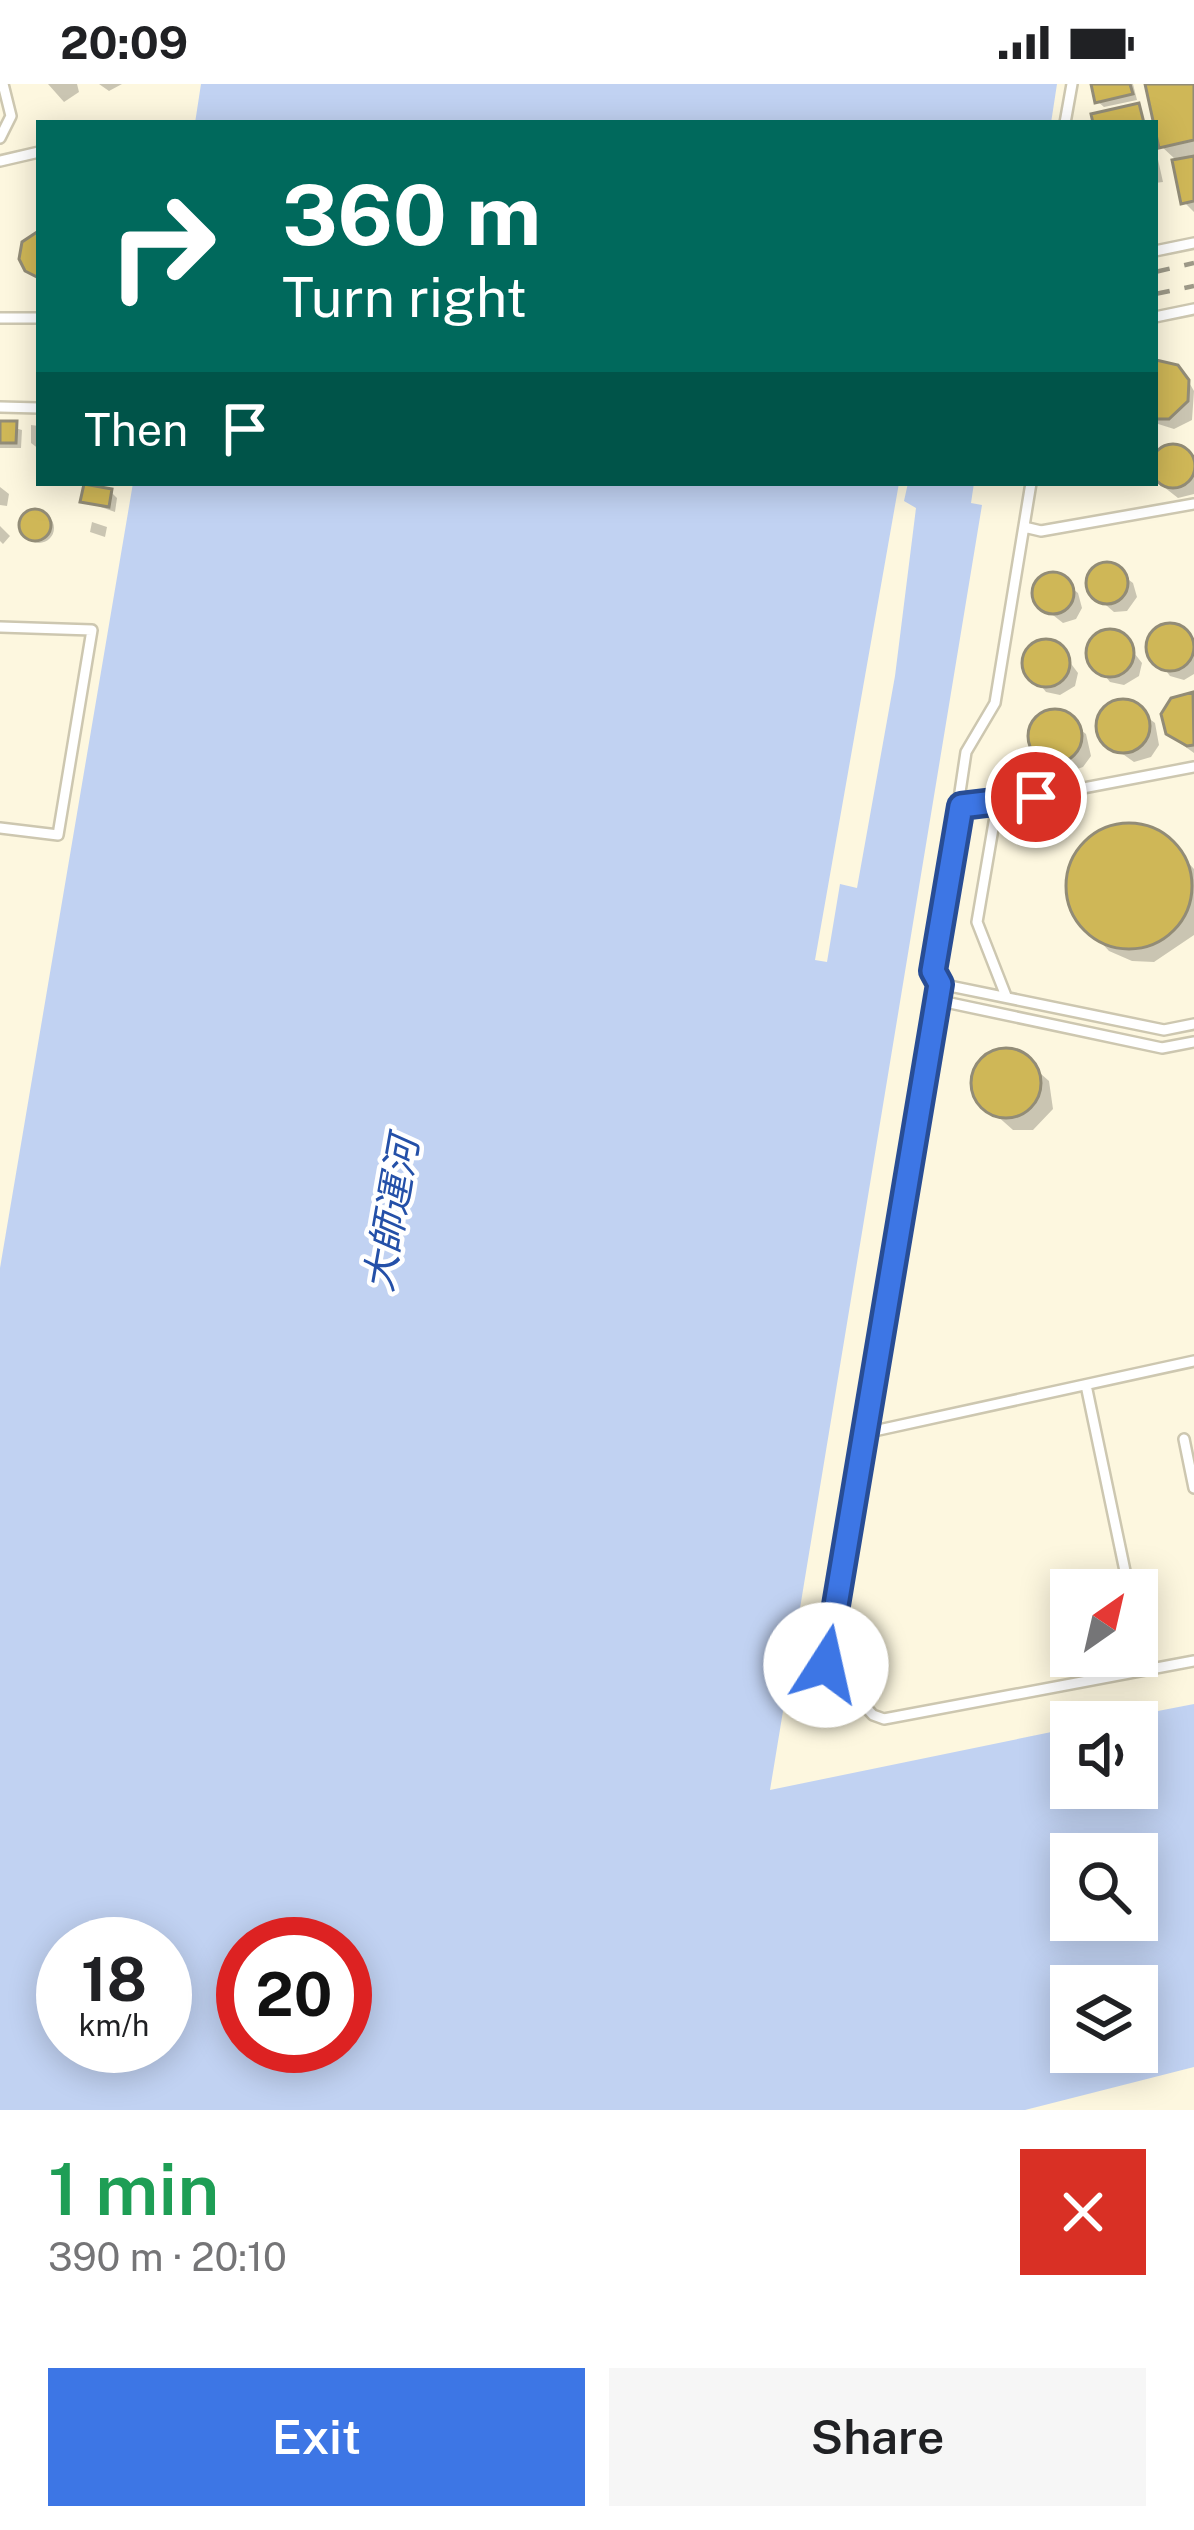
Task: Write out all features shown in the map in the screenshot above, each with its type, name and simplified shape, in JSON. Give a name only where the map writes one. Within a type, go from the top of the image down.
[{"type":"lane","points":[[0,138],[10,116],[3,84]]},
{"type":"lane","points":[[1066,120],[1072,84]]},
{"type":"lane","points":[[0,161],[36,153]]},
{"type":"lane","points":[[1158,250],[1194,243]]},
{"type":"lane","points":[[1158,316],[1194,309]]},
{"type":"lane","points":[[0,318],[36,318]]},
{"type":"lane","points":[[0,407],[36,408]]},
{"type":"lane","points":[[1031,486],[995,703],[966,752],[933,971],[940,984],[826,1665],[873,1715],[884,1719],[1108,1677]]},
{"type":"lane","points":[[1024,527],[1041,531],[1194,504]]},
{"type":"lane","points":[[0,627],[92,630],[58,836],[0,829]]},
{"type":"lane","points":[[961,806],[997,805],[1194,767]]},
{"type":"lane","points":[[997,805],[977,922],[1007,997]]},
{"type":"lane","points":[[940,984],[1164,1030],[1194,1024]]},
{"type":"lane","points":[[936,1000],[1162,1048],[1194,1042]]},
{"type":"lane","points":[[865,1432],[1194,1361]]},
{"type":"lane","points":[[1086,1385],[1125,1569]]},
{"type":"lane","points":[[1184,1438],[1194,1488]]},
{"type":"lane","points":[[1158,1668],[1194,1661]]},
{"type":"water","points":[[201,84],[1057,84],[1051,120],[195,120]]},
{"type":"water","name":"大師運河","points":[[132,486],[974,486],[971,503],[982,505],[770,1790],[1050,1732],[1050,1809],[1158,1809],[1158,1711],[1194,1704],[1194,2067],[1025,2110],[0,2110],[0,1268]]},
{"type":"pier","points":[[898,486],[907,486],[904,501],[916,508],[895,676],[857,888],[840,884],[827,962],[815,960]]},
{"type":"building","points":[[1091,84],[1130,84],[1133,94],[1095,103]]},
{"type":"building","points":[[1145,84],[1194,84],[1194,140],[1159,148],[1158,120],[1153,120]]},
{"type":"building","points":[[1139,103],[1143,120],[1092,120],[1091,114]]},
{"type":"building","points":[[1194,156],[1194,201],[1181,204],[1172,160]]},
{"type":"building","points":[[36,233],[36,276],[25,271],[19,259],[22,242]]},
{"type":"building","points":[[1158,360],[1178,365],[1189,380],[1188,401],[1169,419],[1158,419]]},
{"type":"building","points":[[0,421],[17,421],[16,443],[0,443]]},
{"type":"building","points":[[1182,445],[1194,457],[1194,475],[1182,487],[1158,483],[1158,449]]},
{"type":"building","points":[[84,486],[112,489],[109,507],[80,502]]},
{"type":"building","points":[[35,509],[47,513],[51,525],[47,537],[35,541],[23,537],[19,525],[23,513]]},
{"type":"building","points":[[1107,562],[1122,568],[1128,583],[1122,598],[1107,604],[1092,598],[1086,583],[1092,568]]},
{"type":"building","points":[[1053,572],[1068,578],[1074,593],[1068,608],[1053,614],[1038,608],[1032,593],[1038,578]]},
{"type":"building","points":[[1170,623],[1187,630],[1194,647],[1187,664],[1170,671],[1153,664],[1146,647],[1153,630]]},
{"type":"building","points":[[1110,629],[1127,636],[1134,653],[1127,670],[1110,677],[1093,670],[1086,653],[1093,636]]},
{"type":"building","points":[[1046,639],[1063,646],[1070,663],[1063,680],[1046,687],[1029,680],[1022,663],[1029,646]]},
{"type":"building","points":[[1193,692],[1194,745],[1187,746],[1166,734],[1161,714],[1171,698]]},
{"type":"building","points":[[1123,699],[1142,707],[1150,726],[1142,745],[1123,753],[1104,745],[1096,726],[1104,707]]},
{"type":"building","points":[[1055,709],[1074,717],[1082,736],[1074,755],[1055,763],[1036,755],[1028,736],[1036,717]]},
{"type":"building","points":[[1129,823],[1153,827],[1174,841],[1188,862],[1192,886],[1188,910],[1174,931],[1153,945],[1129,949],[1105,945],[1084,931],[1070,910],[1066,886],[1070,862],[1084,841],[1105,827]]},
{"type":"building","points":[[1006,1048],[1031,1058],[1041,1083],[1031,1108],[1006,1118],[981,1108],[971,1083],[981,1058]]},
{"type":"railway","points":[[1158,271],[1194,263]]},
{"type":"railway","points":[[1158,293],[1194,286]]},
{"type":"route","points":[[826,1665],[940,984],[933,971],[961,806],[978,808],[1036,797]]}]
